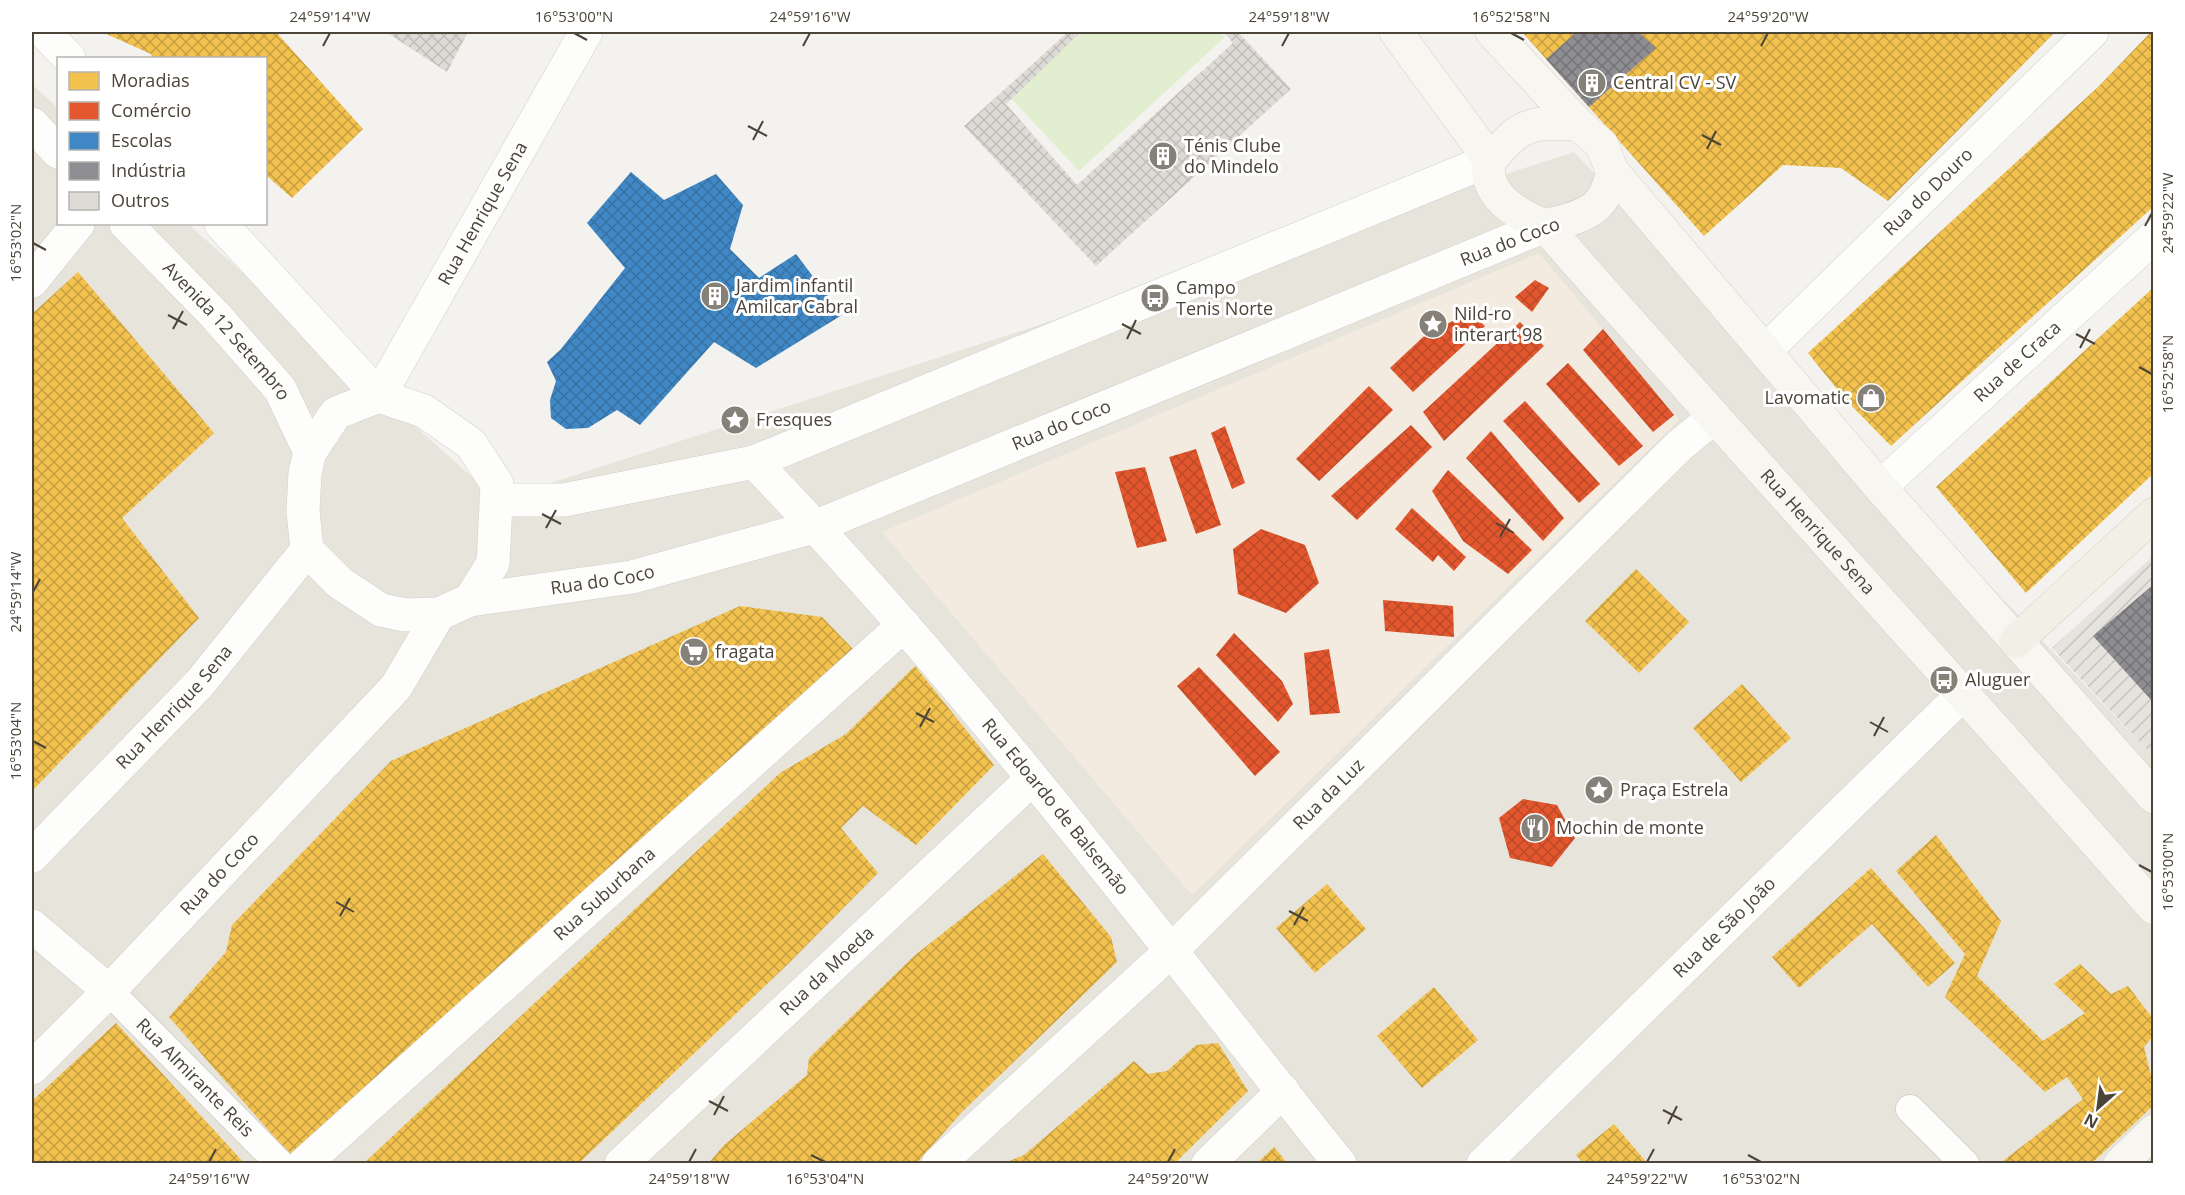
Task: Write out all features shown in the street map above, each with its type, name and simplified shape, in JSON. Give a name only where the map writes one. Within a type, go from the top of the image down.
[{"type":"main road","points":[[1396,32],[1490,160],[1509,138],[1537,123],[1578,124]]},
{"type":"main road","points":[[1492,32],[1578,124],[1602,145],[1612,171],[1880,487],[2154,797]]},
{"type":"main road","name":"Rua Henrique Sena","points":[[1490,160],[1489,180],[1500,195],[1518,214],[1545,226],[1713,418],[1964,693],[2154,908]]},
{"type":"main road","name":"Rua do Coco","points":[[1545,226],[1576,217],[1599,206],[1609,190],[1612,171]]},
{"type":"main road","points":[[2016,641],[2154,514]]},
{"type":"main road","points":[[2120,1164],[2154,1131]]},
{"type":"street","points":[[44,32],[68,57]]},
{"type":"street","name":"Rua Henrique Sena","points":[[380,396],[586,32]]},
{"type":"street","name":"Rua do Douro","points":[[1765,351],[2092,32]]},
{"type":"street","points":[[32,124],[57,152]]},
{"type":"street","points":[[498,500],[564,500],[754,462],[1490,160]]},
{"type":"street","points":[[32,281],[77,225]]},
{"type":"street","name":"Avenida 12 Setembro","points":[[127,225],[214,314],[280,389],[310,452]]},
{"type":"street","points":[[222,225],[380,396],[424,411],[471,444],[497,484],[498,500],[493,563],[470,600],[439,614],[405,615],[381,610],[340,583],[307,550],[303,511],[305,473],[310,452],[336,412],[380,396]]},
{"type":"street","name":"Rua do Coco","points":[[470,600],[632,577],[817,526],[1545,226]]},
{"type":"street","name":"Rua de Craca","points":[[1880,487],[2154,237]]},
{"type":"street","name":"Rua da Luz","points":[[938,1164],[1171,951],[1671,454],[1713,418]]},
{"type":"street","name":"Rua Edoardo de Balsemão","points":[[754,462],[817,526],[904,625],[1032,779],[1340,1164]]},
{"type":"street","name":"Rua Henrique Sena","points":[[32,855],[200,683],[307,550]]},
{"type":"street","name":"Rua do Coco","points":[[32,1068],[109,992],[396,687],[439,614]]},
{"type":"street","name":"Rua Suburbana","points":[[304,1164],[904,625]]},
{"type":"street","name":"Rua de São João","points":[[1483,1164],[1964,693]]},
{"type":"street","name":"Rua da Moeda","points":[[621,1164],[1032,779]]},
{"type":"street","points":[[32,926],[109,992]]},
{"type":"street","points":[[1208,1164],[1282,1091]]},
{"type":"lane","name":"Rua Almirante Reis","points":[[109,992],[280,1164]]},
{"type":"lane","points":[[1910,1109],[1965,1164]]},
{"type":"shaded area","points":[[32,84],[57,107],[57,225],[189,225],[498,500],[1574,152],[2153,756],[2153,1162],[32,1163]]},
{"type":"shaded area","points":[[1539,253],[1679,420],[1192,895],[882,532]]},
{"type":"shaded area","points":[[2153,556],[2153,756],[2052,648]]},
{"type":"green space","points":[[1082,32],[1220,32],[1225,37],[1079,171],[1010,97]]},
{"type":"building: Moradias","points":[[102,32],[276,32],[363,129],[292,198],[267,176],[267,57],[152,57],[151,54]]},
{"type":"building: Moradias","points":[[1522,32],[2055,32],[1888,201],[1841,168],[1783,165],[1704,236]]},
{"type":"building: Moradias","points":[[2151,32],[2154,32],[2154,206],[1891,446],[1845,399],[1808,353],[2098,87]]},
{"type":"building: Moradias","points":[[78,272],[214,433],[122,518],[199,618],[32,791],[32,314]]},
{"type":"building: Moradias","points":[[2154,287],[2154,473],[2026,593],[1936,487]]},
{"type":"building: Moradias","points":[[1636,569],[1689,622],[1639,673],[1585,621]]},
{"type":"building: Moradias","points":[[740,606],[822,617],[853,649],[293,1158],[169,1017],[226,952],[232,925],[391,761]]},
{"type":"building: Moradias","points":[[915,666],[994,765],[916,845],[863,806],[841,828],[878,873],[788,964],[578,1164],[363,1164],[780,773],[846,734]]},
{"type":"building: Moradias","points":[[1742,684],[1791,738],[1741,782],[1693,728]]},
{"type":"building: Moradias","points":[[1936,835],[2001,921],[1977,976],[2043,1041],[2085,1013],[2054,984],[2080,964],[2111,994],[2128,986],[2154,1020],[2154,1035],[2144,1047],[2154,1088],[2154,1105],[2091,1164],[1999,1164],[2083,1099],[2067,1077],[2045,1092],[1945,997],[1965,954],[1896,871]]},
{"type":"building: Moradias","points":[[1043,854],[1111,937],[1117,962],[961,1113],[916,1164],[708,1164],[723,1146],[807,1075],[809,1058],[914,956]]},
{"type":"building: Moradias","points":[[1871,868],[1955,963],[1928,987],[1872,924],[1799,988],[1772,957]]},
{"type":"building: Moradias","points":[[1327,884],[1366,929],[1315,973],[1276,928]]},
{"type":"building: Moradias","points":[[1434,987],[1478,1040],[1422,1088],[1377,1036]]},
{"type":"building: Moradias","points":[[116,1023],[245,1164],[32,1164],[32,1101]]},
{"type":"building: Moradias","points":[[1218,1043],[1248,1091],[1174,1164],[1002,1164],[1024,1155],[1134,1061],[1148,1074],[1167,1071],[1196,1045]]},
{"type":"building: Moradias","points":[[1614,1124],[1648,1164],[1584,1164],[1576,1155]]},
{"type":"building: Moradias","points":[[1274,1147],[1288,1164],[1256,1164]]},
{"type":"building: Comércio","points":[[1535,280],[1549,288],[1532,312],[1515,297]]},
{"type":"building: Comércio","points":[[1469,312],[1485,326],[1413,392],[1390,368],[1423,337]]},
{"type":"building: Comércio","points":[[1520,322],[1544,346],[1444,441],[1423,412]]},
{"type":"building: Comércio","points":[[1603,329],[1674,415],[1653,432],[1583,350]]},
{"type":"building: Comércio","points":[[1568,363],[1643,446],[1619,466],[1546,384]]},
{"type":"building: Comércio","points":[[1369,386],[1393,410],[1319,481],[1296,459]]},
{"type":"building: Comércio","points":[[1525,401],[1600,484],[1579,503],[1503,421]]},
{"type":"building: Comércio","points":[[1411,425],[1432,447],[1357,520],[1331,496]]},
{"type":"building: Comércio","points":[[1225,426],[1245,483],[1232,489],[1211,433]]},
{"type":"building: Comércio","points":[[1491,431],[1564,518],[1543,541],[1466,458]]},
{"type":"building: Comércio","points":[[1196,449],[1221,525],[1196,534],[1169,457]]},
{"type":"building: Comércio","points":[[1145,467],[1167,541],[1137,548],[1115,472]]},
{"type":"building: Comércio","points":[[1448,470],[1532,550],[1508,574],[1463,541],[1432,491]]},
{"type":"building: Comércio","points":[[1412,508],[1466,557],[1454,571],[1438,555],[1433,562],[1395,529]]},
{"type":"building: Comércio","points":[[1261,529],[1305,545],[1319,583],[1286,613],[1238,594],[1233,549]]},
{"type":"building: Comércio","points":[[1383,600],[1453,606],[1454,637],[1385,631]]},
{"type":"building: Comércio","points":[[1234,633],[1282,681],[1293,704],[1278,722],[1216,655]]},
{"type":"building: Comércio","points":[[1329,649],[1340,713],[1310,715],[1304,653]]},
{"type":"building: Comércio","points":[[1199,667],[1280,752],[1255,776],[1177,686]]},
{"type":"building: Comércio","name":"Mochin de monte","points":[[1523,799],[1557,805],[1575,838],[1552,867],[1510,858],[1499,818]]},
{"type":"building: Escolas","name":"Jardim infantil Amilcar Cabral","points":[[631,172],[664,200],[716,174],[743,205],[730,249],[759,278],[796,254],[842,315],[756,368],[714,342],[640,425],[617,410],[588,428],[566,429],[551,418],[550,400],[556,381],[547,362],[561,349],[625,268],[587,223]]},
{"type":"building: Indústria","name":"Central CV - SV","points":[[1577,32],[1638,32],[1656,48],[1589,107],[1546,59]]},
{"type":"building: Indústria","points":[[2154,584],[2154,703],[2093,636]]},
{"type":"building: Outros","points":[[386,32],[468,32],[447,72]]},
{"type":"building: Outros","name":"Ténis Clube do Mindelo","points":[[1068,32],[1081,32],[1006,104],[1077,185],[1233,43],[1224,32],[1238,32],[1291,89],[1096,266],[964,126]]},
{"type":"place","name":"Central CV - SV","points":[[1592,83]]},
{"type":"place","name":"Ténis Clube do Mindelo","points":[[1163,156]]},
{"type":"place","name":"Jardim infantil Amilcar Cabral","points":[[715,296]]},
{"type":"place","name":"Campo Tenis Norte","points":[[1155,298]]},
{"type":"place","name":"Nild-ro interart 98","points":[[1433,324]]},
{"type":"place","name":"Lavomatic","points":[[1871,398]]},
{"type":"place","name":"Fresques","points":[[735,420]]},
{"type":"place","name":"fragata","points":[[694,652]]},
{"type":"place","name":"Aluguer","points":[[1944,680]]},
{"type":"place","name":"Praça Estrela","points":[[1599,790]]},
{"type":"place","name":"Mochin de monte","points":[[1535,828]]}]
